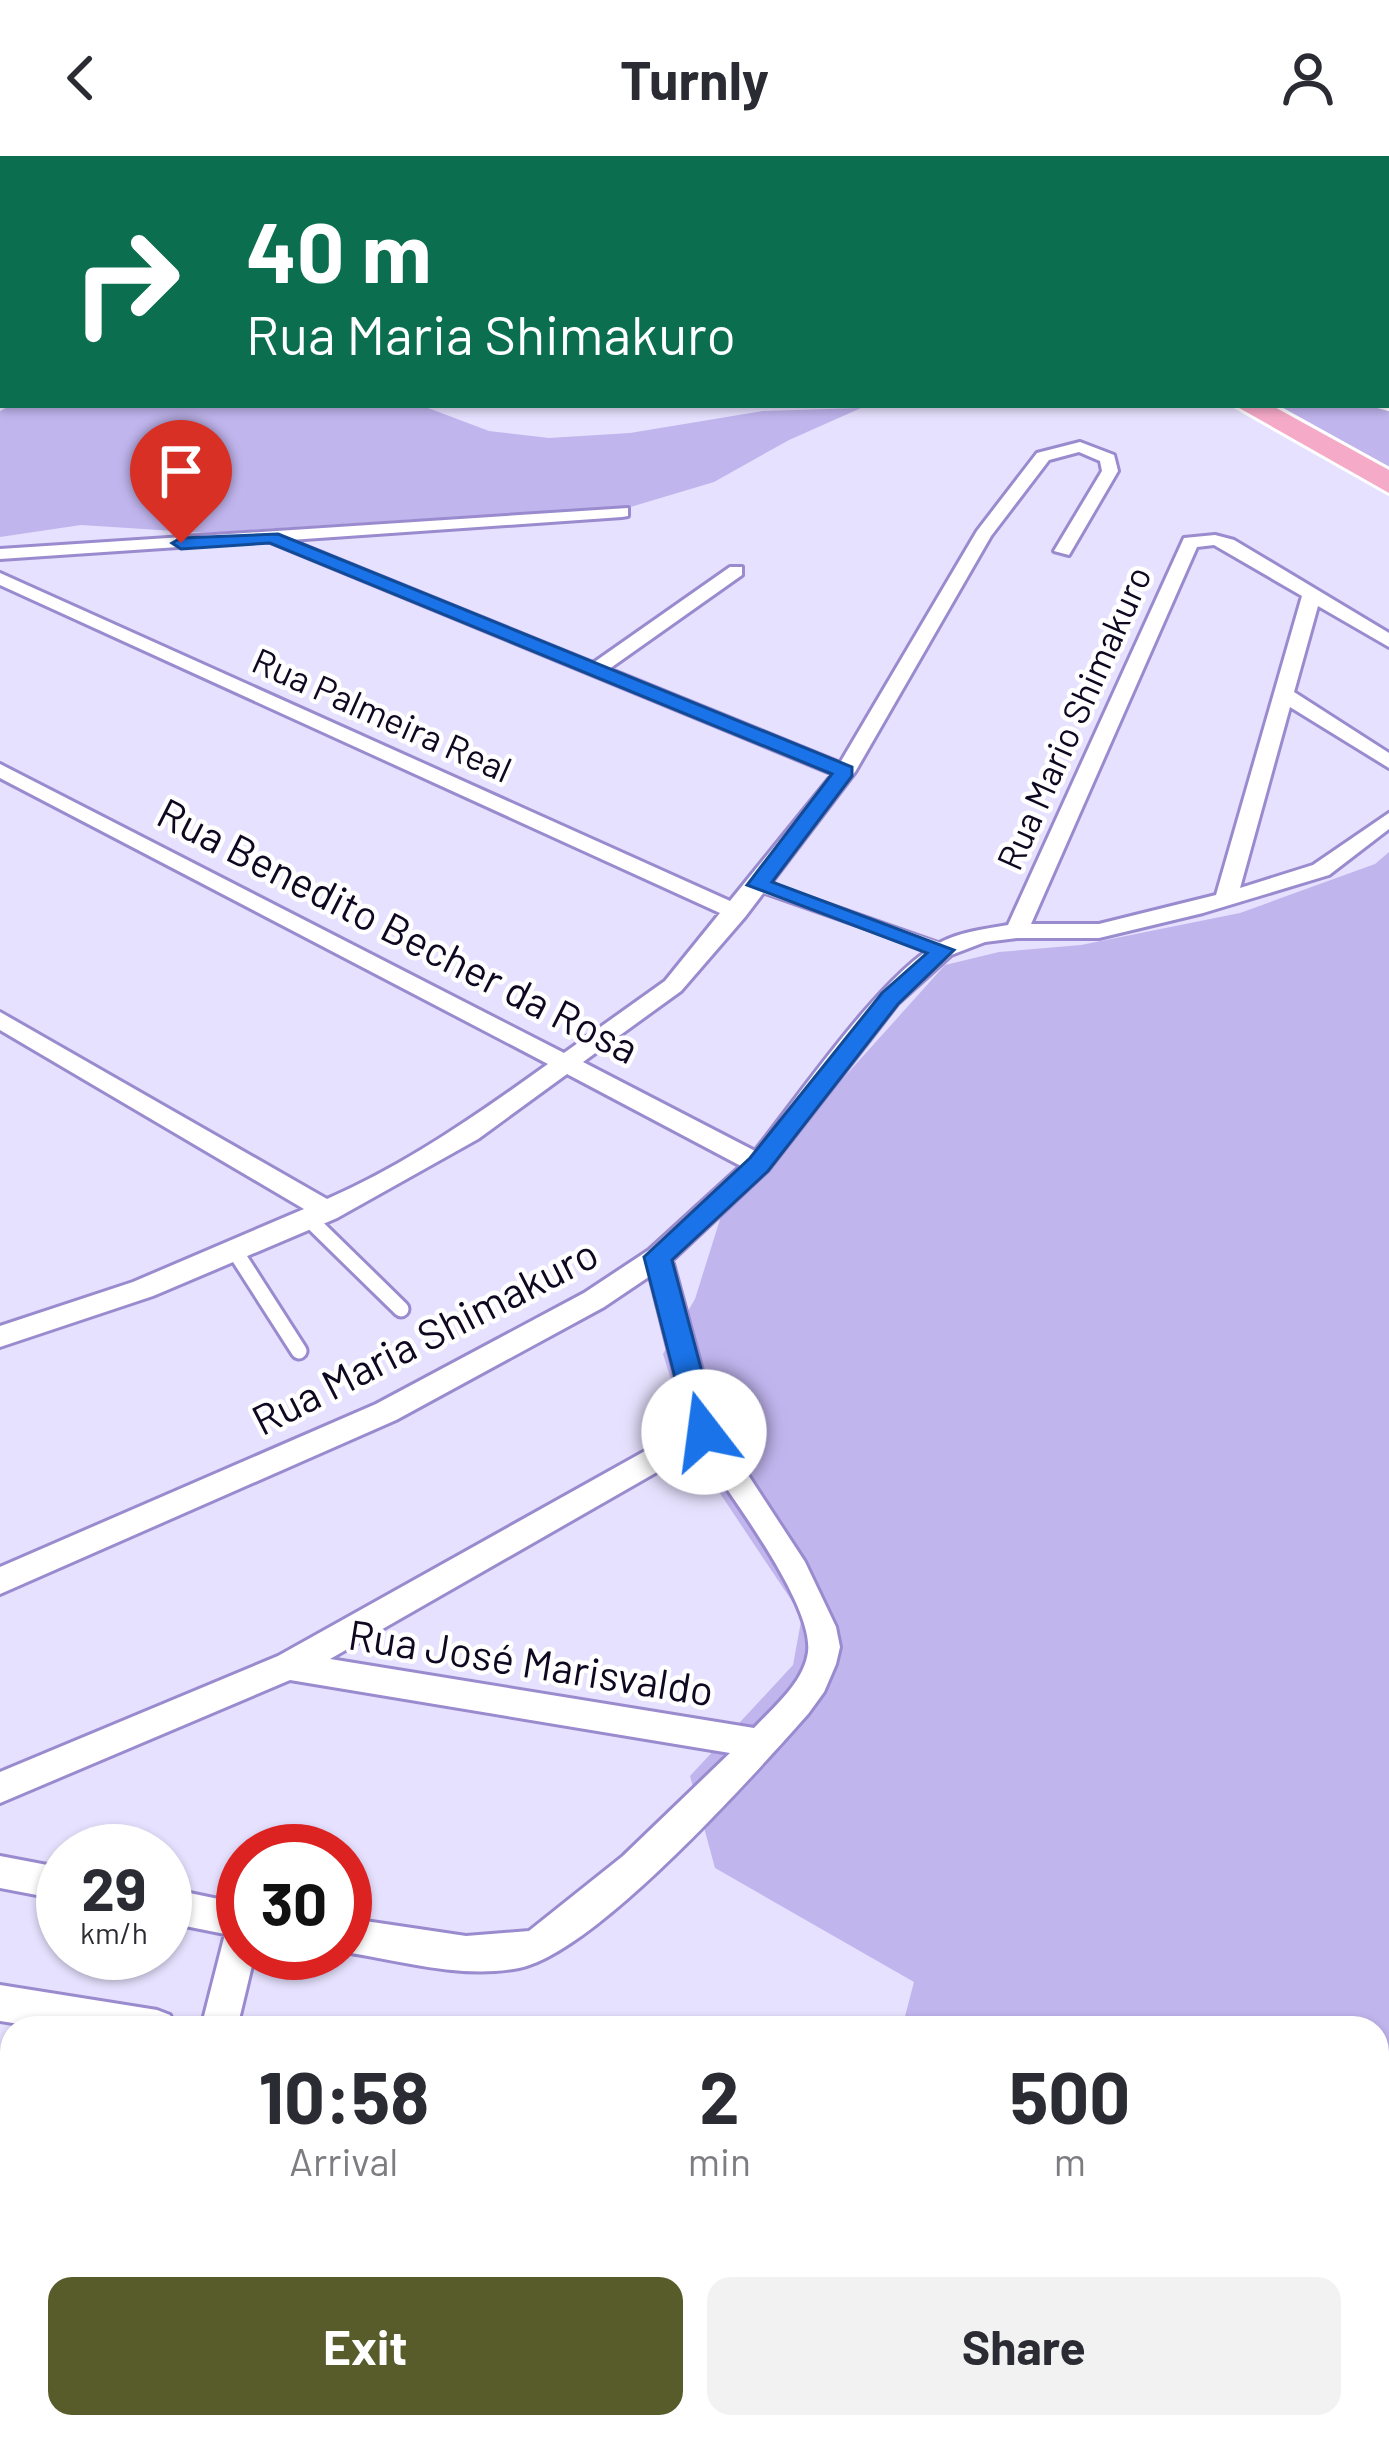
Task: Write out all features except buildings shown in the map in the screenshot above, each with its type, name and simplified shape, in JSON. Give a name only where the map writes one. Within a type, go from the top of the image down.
[{"type":"highway","points":[[1254,408],[1389,483]]},
{"type":"street","points":[[0,1337],[143,1289],[318,1215],[469,1132],[673,986],[737,912],[844,772],[983,535],[1043,456],[1080,447],[1097,451],[1111,465],[1064,551]]},
{"type":"street","points":[[0,554],[622,512]]},
{"type":"street","points":[[272,538],[844,772]]},
{"type":"street","name":"Rua Mario Shimakuro","points":[[1017,931],[1184,547],[1200,539],[1228,544],[1389,641]]},
{"type":"street","points":[[594,671],[736,571]]},
{"type":"street","name":"Rua Palmeira Real","points":[[0,578],[737,912]]},
{"type":"street","points":[[1226,897],[1312,593]]},
{"type":"street","points":[[1286,696],[1389,762]]},
{"type":"street","name":"Rua Benedito Becher da Rosa","points":[[0,770],[759,1164]]},
{"type":"street","name":"Rua Maria Shimakuro","points":[[0,1581],[386,1412],[594,1300],[658,1257],[759,1164],[890,998],[943,950],[981,936],[1017,931],[1100,932],[1321,870],[1389,820]]},
{"type":"street","points":[[0,1020],[318,1215]]},
{"type":"street","points":[[372,1939],[479,1953],[537,1947],[582,1918],[813,1683],[824,1647],[817,1610],[704,1432],[658,1257]]},
{"type":"street","points":[[0,1788],[289,1666],[704,1432]]},
{"type":"street","name":"Rua José Marisvaldo","points":[[289,1666],[759,1743]]},
{"type":"street","points":[[0,1872],[36,1879]]},
{"type":"street","points":[[222,2016],[231,1980]]},
{"type":"street","points":[[0,2003],[82,2016]]},
{"type":"lane","points":[[758,885],[943,950]]},
{"type":"lane","points":[[318,1215],[401,1309]]},
{"type":"lane","points":[[233,1249],[299,1351]]},
{"type":"shaded area","points":[[428,408],[489,431],[549,438],[630,433],[763,411],[861,408],[789,440],[714,482],[617,511],[535,521],[419,519],[206,533],[81,525],[0,537],[0,411]]},
{"type":"shaded area","points":[[1283,408],[1389,409],[1389,467]]},
{"type":"shaded area","points":[[1389,852],[1389,2016],[905,2016],[914,1982],[715,1868],[690,1776],[793,1665],[802,1616],[695,1456],[663,1354],[695,1299],[722,1213],[945,965],[999,952],[1081,945],[1240,913],[1375,864]]},
{"type":"route","points":[[181,543],[272,538],[844,772],[758,885],[943,950],[890,998],[759,1164],[658,1257],[704,1432]]}]
